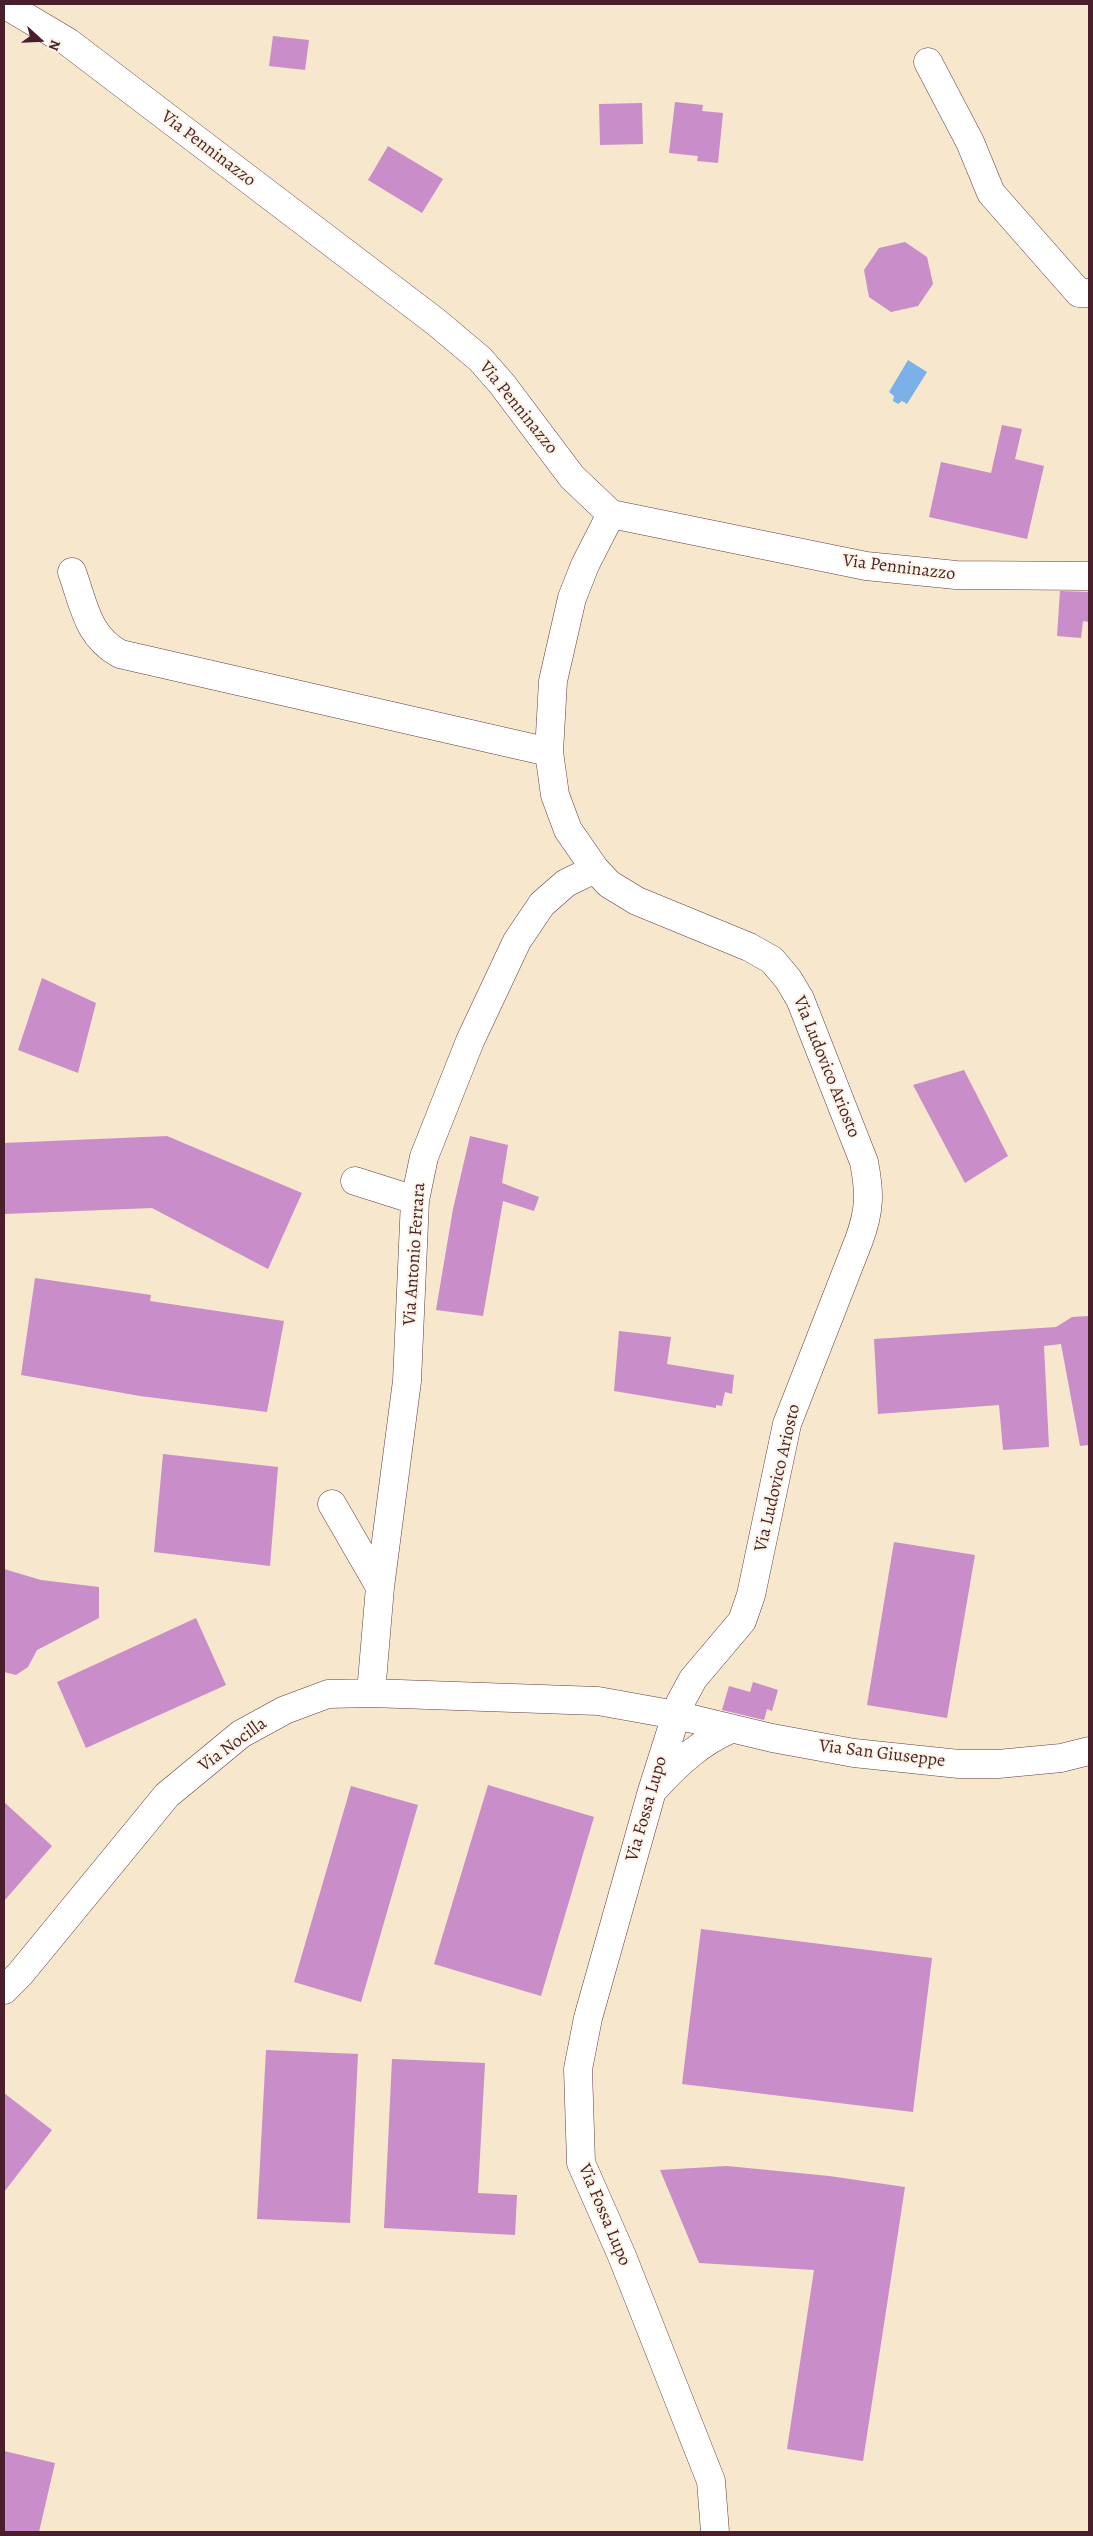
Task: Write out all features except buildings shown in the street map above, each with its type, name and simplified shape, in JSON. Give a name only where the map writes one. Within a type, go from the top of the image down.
[{"type":"street","name":"Via Penninazzo","points":[[4,4],[68,42],[436,322],[480,360],[502,384],[572,478],[611,514],[866,566],[956,575],[1089,576]]},
{"type":"street","points":[[928,62],[970,142],[991,193],[1079,293],[1089,293]]},
{"type":"street","name":"Via Ludovico Ariosto","points":[[611,514],[585,565],[572,598],[560,643],[549,716],[549,752],[556,795],[568,830],[594,869],[609,884],[637,901],[757,952],[772,960],[788,979],[800,999],[864,1162],[870,1190],[868,1216],[788,1424],[751,1595],[742,1622],[693,1679],[676,1715]]},
{"type":"street","points":[[72,572],[96,635],[105,645],[120,654],[549,752]]},
{"type":"street","name":"Via Antonio Ferrara","points":[[371,1692],[380,1587],[407,1381],[415,1200],[424,1157],[470,1040],[517,942],[542,904],[566,883],[594,869]]},
{"type":"street","points":[[355,1181],[415,1200]]},
{"type":"street","points":[[332,1504],[380,1587]]},
{"type":"street","name":"Via Nocilla","points":[[4,1990],[20,1974],[167,1795],[234,1740],[285,1710],[328,1694],[371,1692],[598,1701],[676,1715]]},
{"type":"street","name":"Via San Giuseppe","points":[[676,1715],[731,1729],[854,1753],[959,1764],[998,1764],[1061,1758],[1089,1751]]},
{"type":"street","name":"Via Fossa Lupo","points":[[676,1715],[652,1791],[588,2018],[578,2069],[581,2163],[622,2256],[710,2481],[715,2532]]},
{"type":"street","points":[[652,1791],[681,1760],[710,1738],[731,1729]]},
{"type":"water","points":[[908,360],[927,372],[907,404],[902,401],[898,404],[893,401],[894,396],[889,392]]}]
